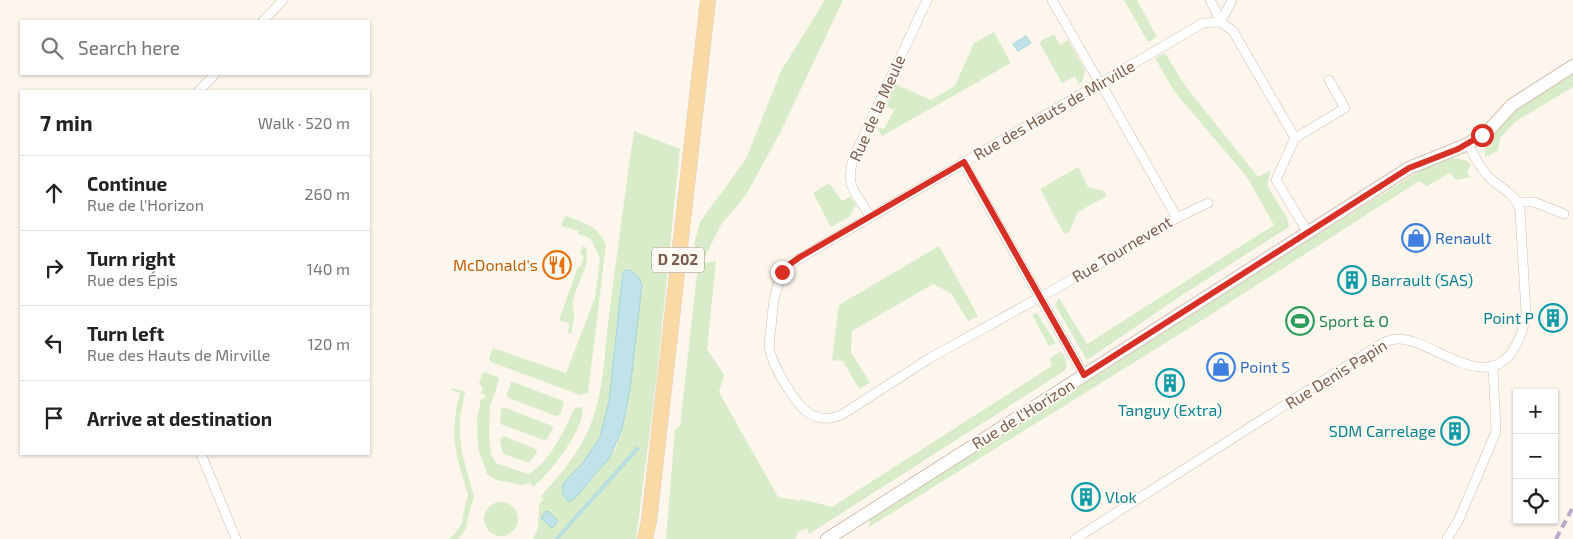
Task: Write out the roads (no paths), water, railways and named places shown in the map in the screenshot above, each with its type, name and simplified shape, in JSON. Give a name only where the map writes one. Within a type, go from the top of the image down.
[{"type":"main road","name":"D 202","points":[[645,539],[649,521],[708,0]]},
{"type":"main road","name":"Rue de l'Horizon","points":[[827,539],[1409,168],[1468,144],[1490,129],[1512,105],[1573,66]]},
{"type":"main road","name":"D 202","points":[[649,521],[649,539]]},
{"type":"street","points":[[264,20],[283,0]]},
{"type":"street","name":"Rue de la Meule","points":[[870,216],[849,183],[849,171],[927,0]]},
{"type":"street","points":[[1052,0],[1100,84]]},
{"type":"street","points":[[1210,0],[1221,22],[1233,31],[1295,138]]},
{"type":"street","points":[[1221,22],[1232,0]]},
{"type":"street","name":"Rue des Hauts de Mirville","points":[[1040,298],[930,358],[833,419],[810,414],[796,403],[773,362],[769,350],[777,284],[782,272],[790,264],[1203,23],[1221,22]]},
{"type":"street","points":[[200,90],[214,75]]},
{"type":"street","points":[[1308,233],[1276,180],[1295,138],[1345,108],[1330,80]]},
{"type":"street","name":"Rue Tournevent","points":[[1040,298],[1177,218],[1100,84]]},
{"type":"street","points":[[1446,539],[1459,519],[1496,432],[1493,367],[1504,361],[1517,344],[1526,313],[1518,202],[1511,194],[1487,176],[1468,144]]},
{"type":"street","points":[[964,162],[1084,375]]},
{"type":"street","points":[[1518,202],[1534,202],[1564,214]]},
{"type":"street","points":[[1177,218],[1208,203]]},
{"type":"street","name":"Rue Denis Papin","points":[[1075,539],[1368,352],[1390,340],[1409,341],[1480,368],[1493,367]]},
{"type":"street","points":[[201,455],[236,539]]},
{"type":"water","points":[[1026,36],[1031,43],[1018,51],[1013,44]]},
{"type":"water","points":[[625,270],[636,274],[642,285],[630,389],[622,429],[610,457],[575,498],[568,501],[562,493],[563,485],[583,463],[600,437],[609,401],[623,272]]},
{"type":"water","points":[[637,447],[639,449],[558,539],[555,539]]},
{"type":"water","points":[[546,511],[558,521],[552,528],[541,518]]},
{"type":"railway","points":[[1556,539],[1573,507]]},
{"type":"place","name":"Renault","points":[[1416,238]]},
{"type":"place","name":"McDonald's","points":[[557,265]]},
{"type":"place","name":"Barrault (SAS)","points":[[1352,280]]},
{"type":"place","name":"Point P","points":[[1553,318]]},
{"type":"place","name":"Sport & O","points":[[1300,321]]},
{"type":"place","name":"Point S","points":[[1221,367]]},
{"type":"place","name":"Tanguy (Extra)","points":[[1170,383]]},
{"type":"place","name":"SDM Carrelage","points":[[1455,431]]},
{"type":"place","name":"Vlok","points":[[1086,497]]}]
